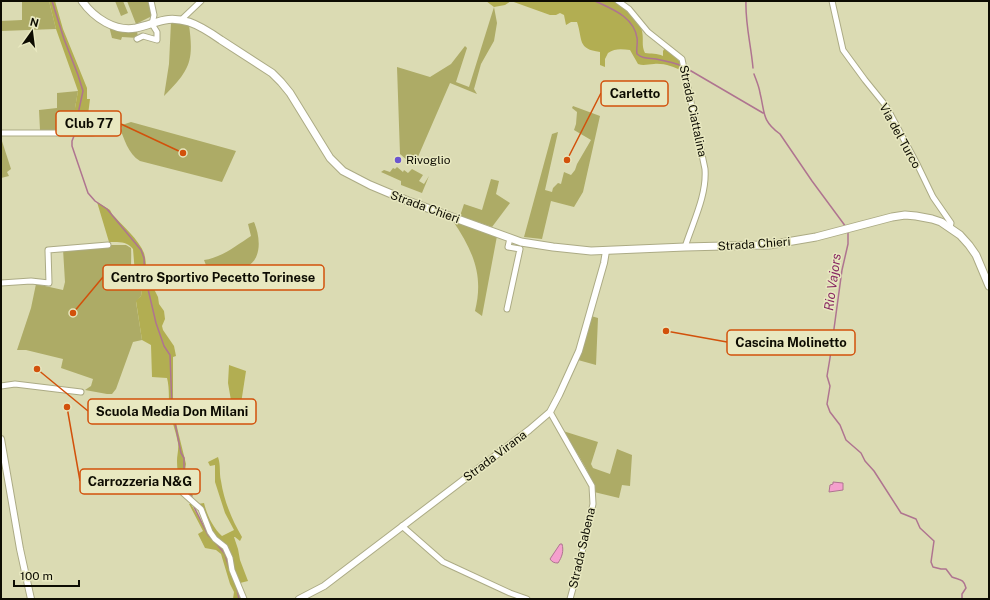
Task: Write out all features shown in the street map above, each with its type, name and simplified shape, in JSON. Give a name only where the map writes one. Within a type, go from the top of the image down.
[{"type":"main road","name":"Strada Chieri","points":[[82,1],[89,11],[99,19],[114,25],[129,28],[152,24],[162,20],[181,20],[202,27],[272,73],[281,82],[290,93],[330,158],[343,171],[370,185],[408,201],[521,242],[591,251],[769,245],[816,237],[905,215],[932,219],[960,235],[976,256],[989,286]]},
{"type":"street","points":[[138,39],[143,36],[157,40],[157,32],[152,24],[154,15],[151,1]]},
{"type":"street","points":[[181,20],[201,1]]},
{"type":"street","name":"Strada Ciattalina","points":[[618,1],[629,9],[648,32],[682,59],[706,180],[703,195],[685,247]]},
{"type":"street","name":"Via del Turco","points":[[832,1],[843,50],[886,106],[918,166],[933,198],[951,223],[950,228]]},
{"type":"street","points":[[1,133],[92,133],[119,128]]},
{"type":"street","points":[[507,309],[520,250],[508,247],[510,238]]},
{"type":"street","points":[[1,283],[31,281],[49,282],[48,250],[108,245]]},
{"type":"street","name":"Strada Virana","points":[[299,599],[324,586],[529,430],[550,412],[579,351],[606,251]]},
{"type":"street","points":[[1,386],[15,384],[81,392]]},
{"type":"street","name":"Strada Sabena","points":[[550,412],[592,486],[593,504],[570,599]]},
{"type":"street","points":[[1,439],[7,466],[20,549],[31,599]]},
{"type":"street","points":[[183,493],[201,509],[210,532],[215,539],[225,547],[230,558],[232,570],[244,599]]},
{"type":"street","points":[[402,526],[443,562],[510,593],[527,599]]},
{"type":"shaded area","points":[[22,1],[49,1],[56,29],[1,31],[1,21],[22,20]]},
{"type":"shaded area","points":[[49,1],[55,1],[63,29],[87,88],[87,99],[90,99],[86,131],[75,130],[75,108],[78,91],[56,29]]},
{"type":"shaded area","points":[[115,1],[123,1],[128,13],[121,16]]},
{"type":"shaded area","points":[[127,1],[150,1],[152,16],[136,24]]},
{"type":"shaded area","points":[[486,1],[511,1],[505,5],[494,7]]},
{"type":"shaded area","points":[[511,1],[615,1],[631,14],[641,27],[645,53],[663,56],[663,51],[665,48],[680,62],[682,71],[661,64],[638,64],[630,50],[624,49],[611,51],[608,53],[605,59],[605,67],[600,65],[600,52],[593,51],[584,46],[577,22],[571,22],[566,25],[564,15],[560,13],[550,15]]},
{"type":"shaded area","points":[[494,7],[497,23],[494,41],[481,64],[474,89],[477,94],[450,83],[414,166],[400,154],[397,67],[430,77],[451,64],[465,46],[467,48],[456,82],[469,87]]},
{"type":"shaded area","points":[[171,22],[189,25],[191,48],[185,72],[164,96],[169,64]]},
{"type":"shaded area","points":[[109,26],[127,31],[137,31],[138,38],[122,37],[121,40],[112,38]]},
{"type":"shaded area","points":[[78,91],[75,108],[75,130],[40,130],[39,110],[57,108],[57,93]]},
{"type":"shaded area","points":[[573,106],[600,116],[583,192],[574,207],[551,201],[542,239],[524,237],[552,134],[558,132],[545,190],[552,192],[553,188],[558,183],[561,184],[564,172],[571,175],[575,170],[591,140],[574,130],[577,112],[572,108]]},
{"type":"shaded area","points":[[131,122],[236,151],[222,182],[140,161],[129,150],[119,126]]},
{"type":"shaded area","points":[[1,138],[11,169],[7,172],[9,176],[1,178]]},
{"type":"shaded area","points":[[397,167],[403,172],[404,170],[408,173],[412,169],[423,175],[419,181],[424,184],[429,176],[422,193],[401,185],[401,181],[381,172],[384,170],[390,172],[393,168],[395,169]]},
{"type":"shaded area","points":[[491,179],[499,181],[496,194],[510,203],[492,227],[460,216],[464,204],[482,210]]},
{"type":"shaded area","points":[[97,202],[110,210],[142,248],[146,261],[147,285],[141,288],[136,286],[133,249],[131,246],[125,243],[109,242]]},
{"type":"shaded area","points":[[453,221],[497,236],[482,316],[475,311],[478,286],[475,264],[466,243]]},
{"type":"shaded area","points":[[254,222],[259,240],[258,253],[255,259],[246,267],[237,270],[209,273],[204,260],[223,254],[251,236],[248,224]]},
{"type":"shaded area","points":[[126,245],[131,248],[131,275],[133,285],[136,289],[142,290],[141,296],[136,302],[142,340],[133,342],[116,389],[112,394],[85,390],[91,386],[93,379],[61,368],[63,359],[26,350],[17,350],[31,308],[36,284],[63,290],[65,282],[63,249]]},
{"type":"shaded area","points":[[152,285],[158,297],[159,304],[164,311],[165,319],[162,326],[163,330],[174,346],[176,356],[173,357],[173,398],[175,419],[186,464],[184,477],[193,496],[191,497],[182,486],[179,476],[177,461],[178,443],[170,412],[167,378],[152,377],[151,345],[142,340],[136,301],[141,296],[142,290]]},
{"type":"shaded area","points":[[591,316],[598,318],[596,365],[578,360]]},
{"type":"shaded area","points":[[229,365],[246,371],[238,423],[235,424],[228,383]]},
{"type":"shaded area","points":[[563,431],[598,442],[591,464],[593,468],[610,474],[617,449],[632,455],[630,486],[622,485],[619,498],[594,492],[582,460]]},
{"type":"shaded area","points":[[218,457],[220,478],[226,503],[242,537],[240,541],[234,537],[240,560],[248,581],[240,583],[236,576],[231,558],[217,539],[198,504],[204,503],[211,521],[222,536],[234,530],[225,513],[215,482],[215,465],[210,466],[208,462]]},
{"type":"shaded area","points":[[833,482],[843,483],[843,490],[829,492],[830,485],[833,484]]},
{"type":"shaded area","points":[[189,504],[191,504],[205,528],[215,541],[223,547],[242,599],[233,599],[234,592],[221,554],[216,550],[205,548],[198,534],[203,531]]},
{"type":"shaded area","points":[[560,544],[562,544],[563,547],[562,556],[558,563],[554,563],[550,559]]},
{"type":"waterway","points":[[52,1],[83,91],[78,114],[77,130]]},
{"type":"waterway","points":[[595,1],[621,15],[632,24],[637,38],[637,54],[639,56],[682,66]]},
{"type":"waterway","name":"Rio Vajors","points":[[746,1],[747,26],[753,68]]},
{"type":"waterway","points":[[686,68],[763,113]]},
{"type":"waterway","name":"Rio Vajors","points":[[754,74],[767,120],[780,134],[846,227]]},
{"type":"waterway","points":[[74,136],[72,146],[88,193],[95,201],[107,209],[141,250],[144,258],[145,283]]},
{"type":"waterway","name":"Rio Vajors","points":[[848,231],[848,244],[842,270],[827,376],[830,386],[827,404],[830,412],[840,425],[846,440],[861,453],[901,513],[916,519],[920,528],[934,541],[931,562],[933,567],[946,569],[952,577],[961,580],[964,583],[966,588],[962,594],[962,599]]},
{"type":"waterway","points":[[148,289],[156,323],[164,346],[170,355],[172,408],[181,453],[184,458],[184,483],[193,499]]},
{"type":"waterway","points":[[194,507],[208,535],[213,540]]},
{"type":"waterway","points":[[215,542],[225,554],[229,568]]},
{"type":"waterway","points":[[237,589],[239,599]]},
{"type":"place","name":"Club 77","points":[[183,153]]},
{"type":"place","name":"Rivoglio","points":[[398,160]]},
{"type":"place","name":"Carletto","points":[[567,160]]},
{"type":"place","name":"Centro Sportivo Pecetto Torinese","points":[[73,313]]},
{"type":"place","name":"Cascina Molinetto","points":[[666,331]]},
{"type":"place","name":"Scuola Media Don Milani","points":[[37,369]]},
{"type":"place","name":"Carrozzeria N&G","points":[[67,407]]}]
